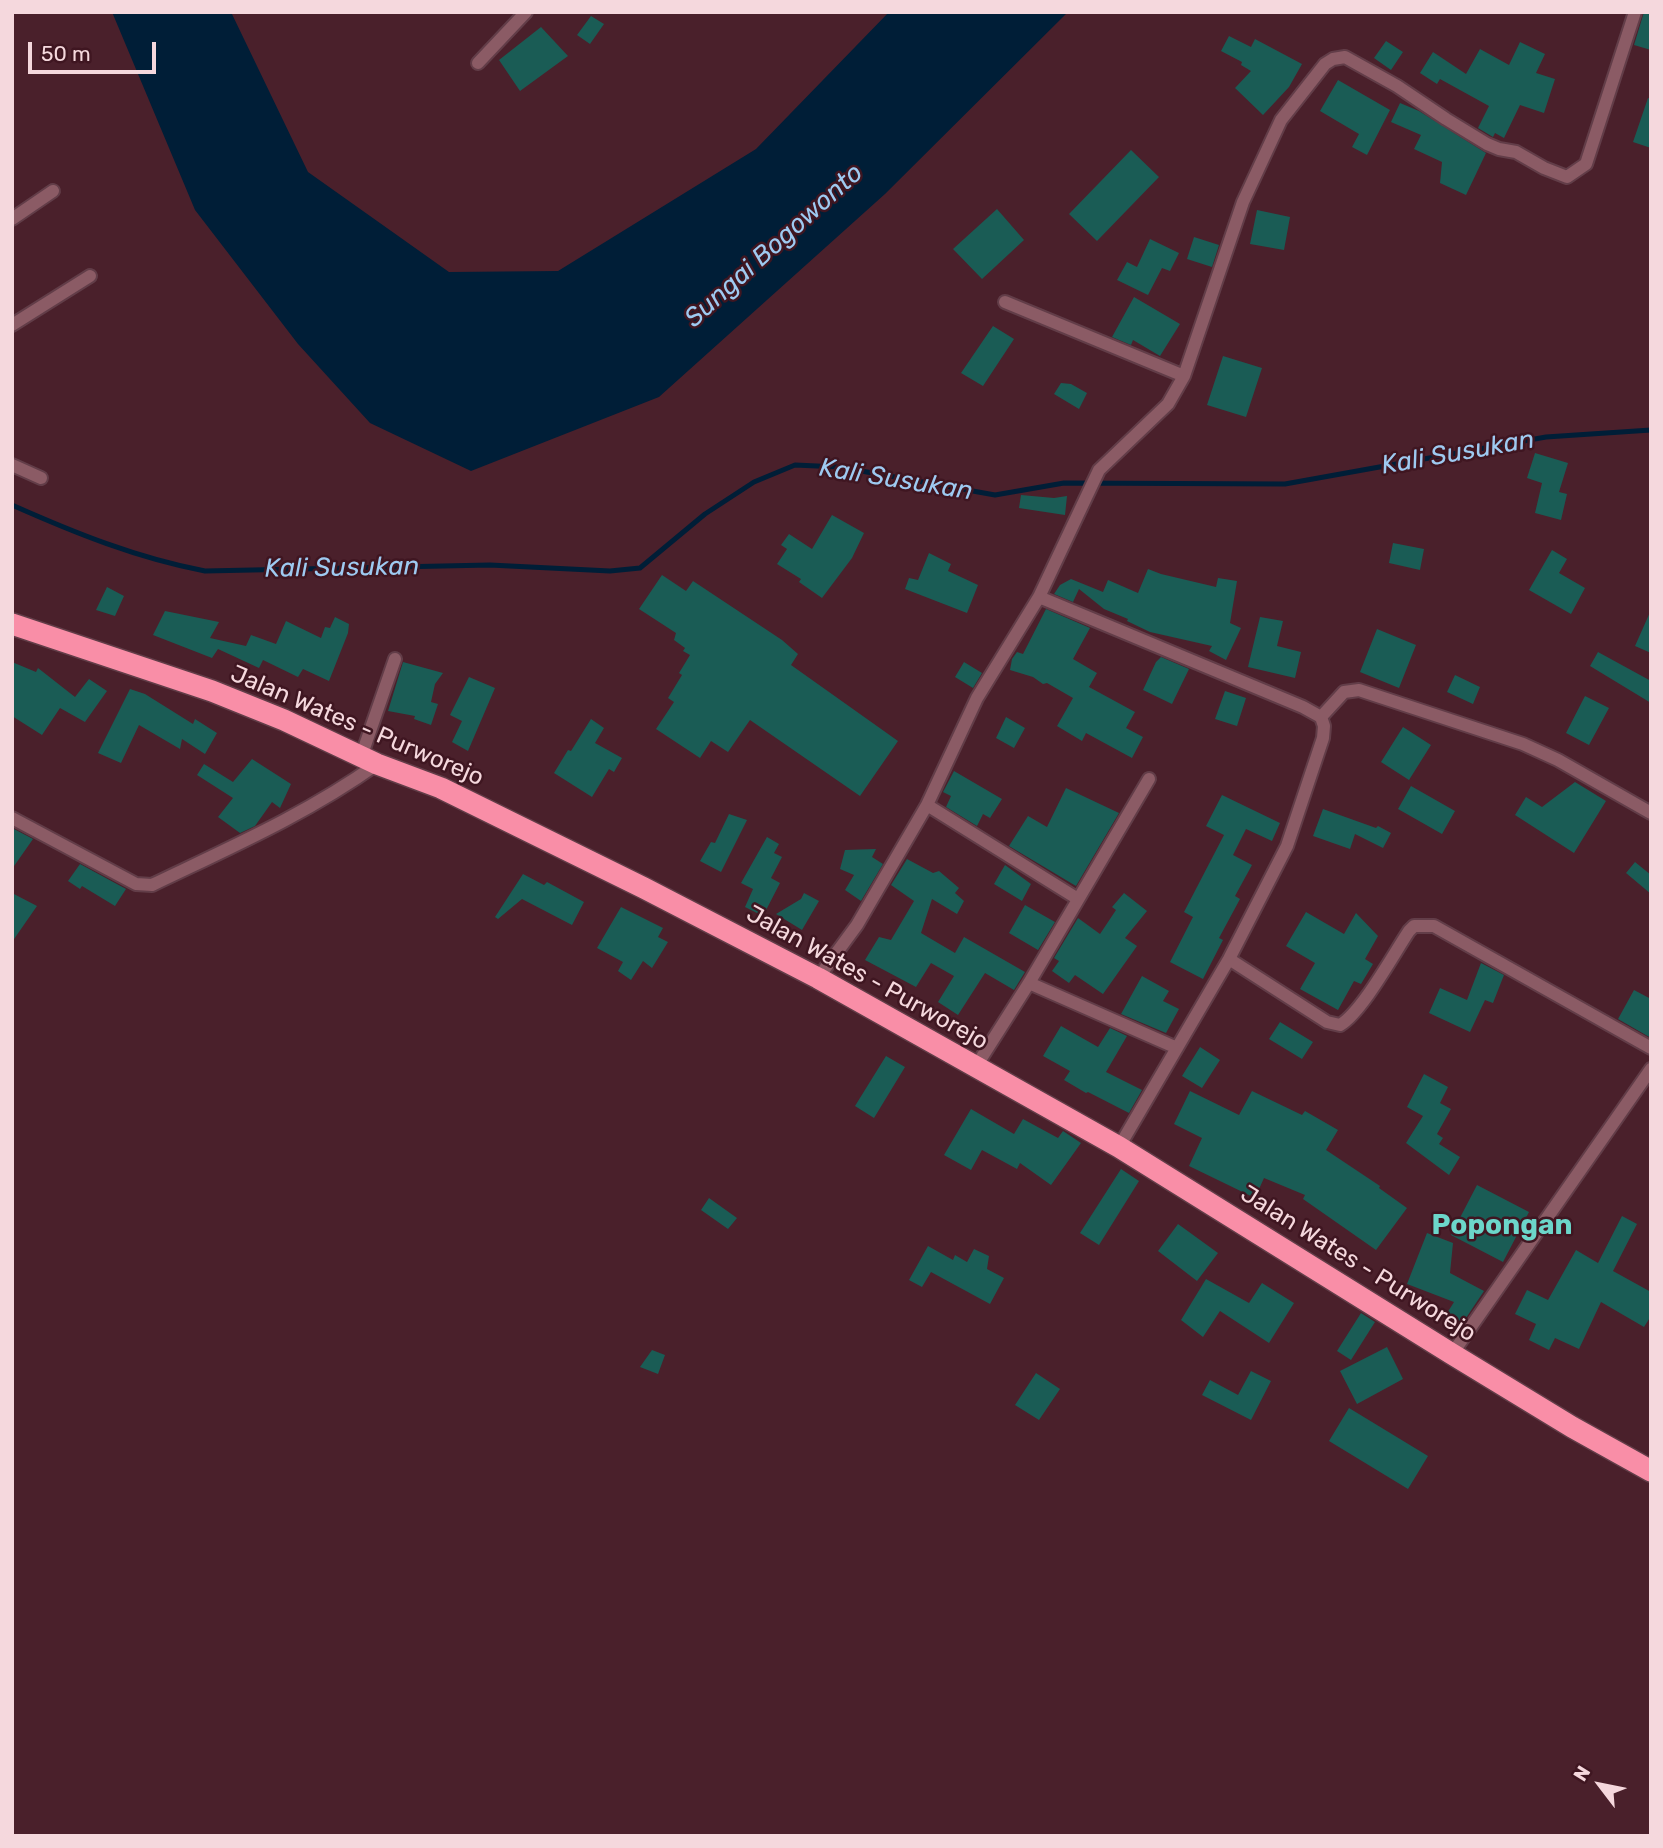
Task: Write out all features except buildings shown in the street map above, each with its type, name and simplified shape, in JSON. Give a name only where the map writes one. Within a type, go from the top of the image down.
[{"type":"highway","name":"Jalan Wates - Purworejo","points":[[12,624],[212,691],[284,720],[369,760],[441,789],[644,888],[818,978],[1119,1147],[1452,1354],[1572,1427],[1651,1471]]},
{"type":"street","points":[[478,63],[526,12]]},
{"type":"street","points":[[818,978],[857,925],[927,805],[977,698],[1039,597],[1098,471],[1168,404],[1184,376],[1243,202],[1281,120],[1329,61],[1345,57],[1397,86],[1487,144],[1516,152],[1567,177],[1586,164],[1635,12]]},
{"type":"street","points":[[12,219],[53,191]]},
{"type":"street","points":[[12,325],[90,276]]},
{"type":"street","points":[[1005,302],[1184,376]]},
{"type":"street","points":[[12,465],[41,478]]},
{"type":"street","points":[[1039,597],[1303,707],[1321,717],[1324,726],[1323,738],[1293,833],[1229,959],[1119,1147]]},
{"type":"street","points":[[12,818],[136,884],[152,885],[274,827],[340,791],[369,760],[395,659]]},
{"type":"street","points":[[1321,717],[1344,692],[1359,690],[1523,744],[1559,760],[1651,813]]},
{"type":"street","points":[[975,1068],[1149,779]]},
{"type":"street","points":[[927,805],[1078,899]]},
{"type":"street","points":[[1229,959],[1327,1022],[1340,1025],[1369,992],[1409,931],[1414,926],[1434,926],[1651,1048]]},
{"type":"street","points":[[1028,983],[1177,1048]]},
{"type":"street","points":[[1452,1354],[1651,1069]]},
{"type":"water","name":"Sungai Bogowonto","points":[[112,12],[231,12],[308,172],[449,272],[558,271],[756,149],[889,12],[1068,12],[885,194],[659,397],[471,471],[370,423],[298,344],[195,210]]},
{"type":"waterway","name":"Kali Susukan","points":[[12,505],[107,544],[205,571],[490,565],[610,571],[640,568],[705,514],[754,482],[795,465],[839,467],[995,495],[1064,483],[1285,484],[1546,437],[1651,430]]},
{"type":"district","name":"Popongan","points":[[1502,1226]]}]
